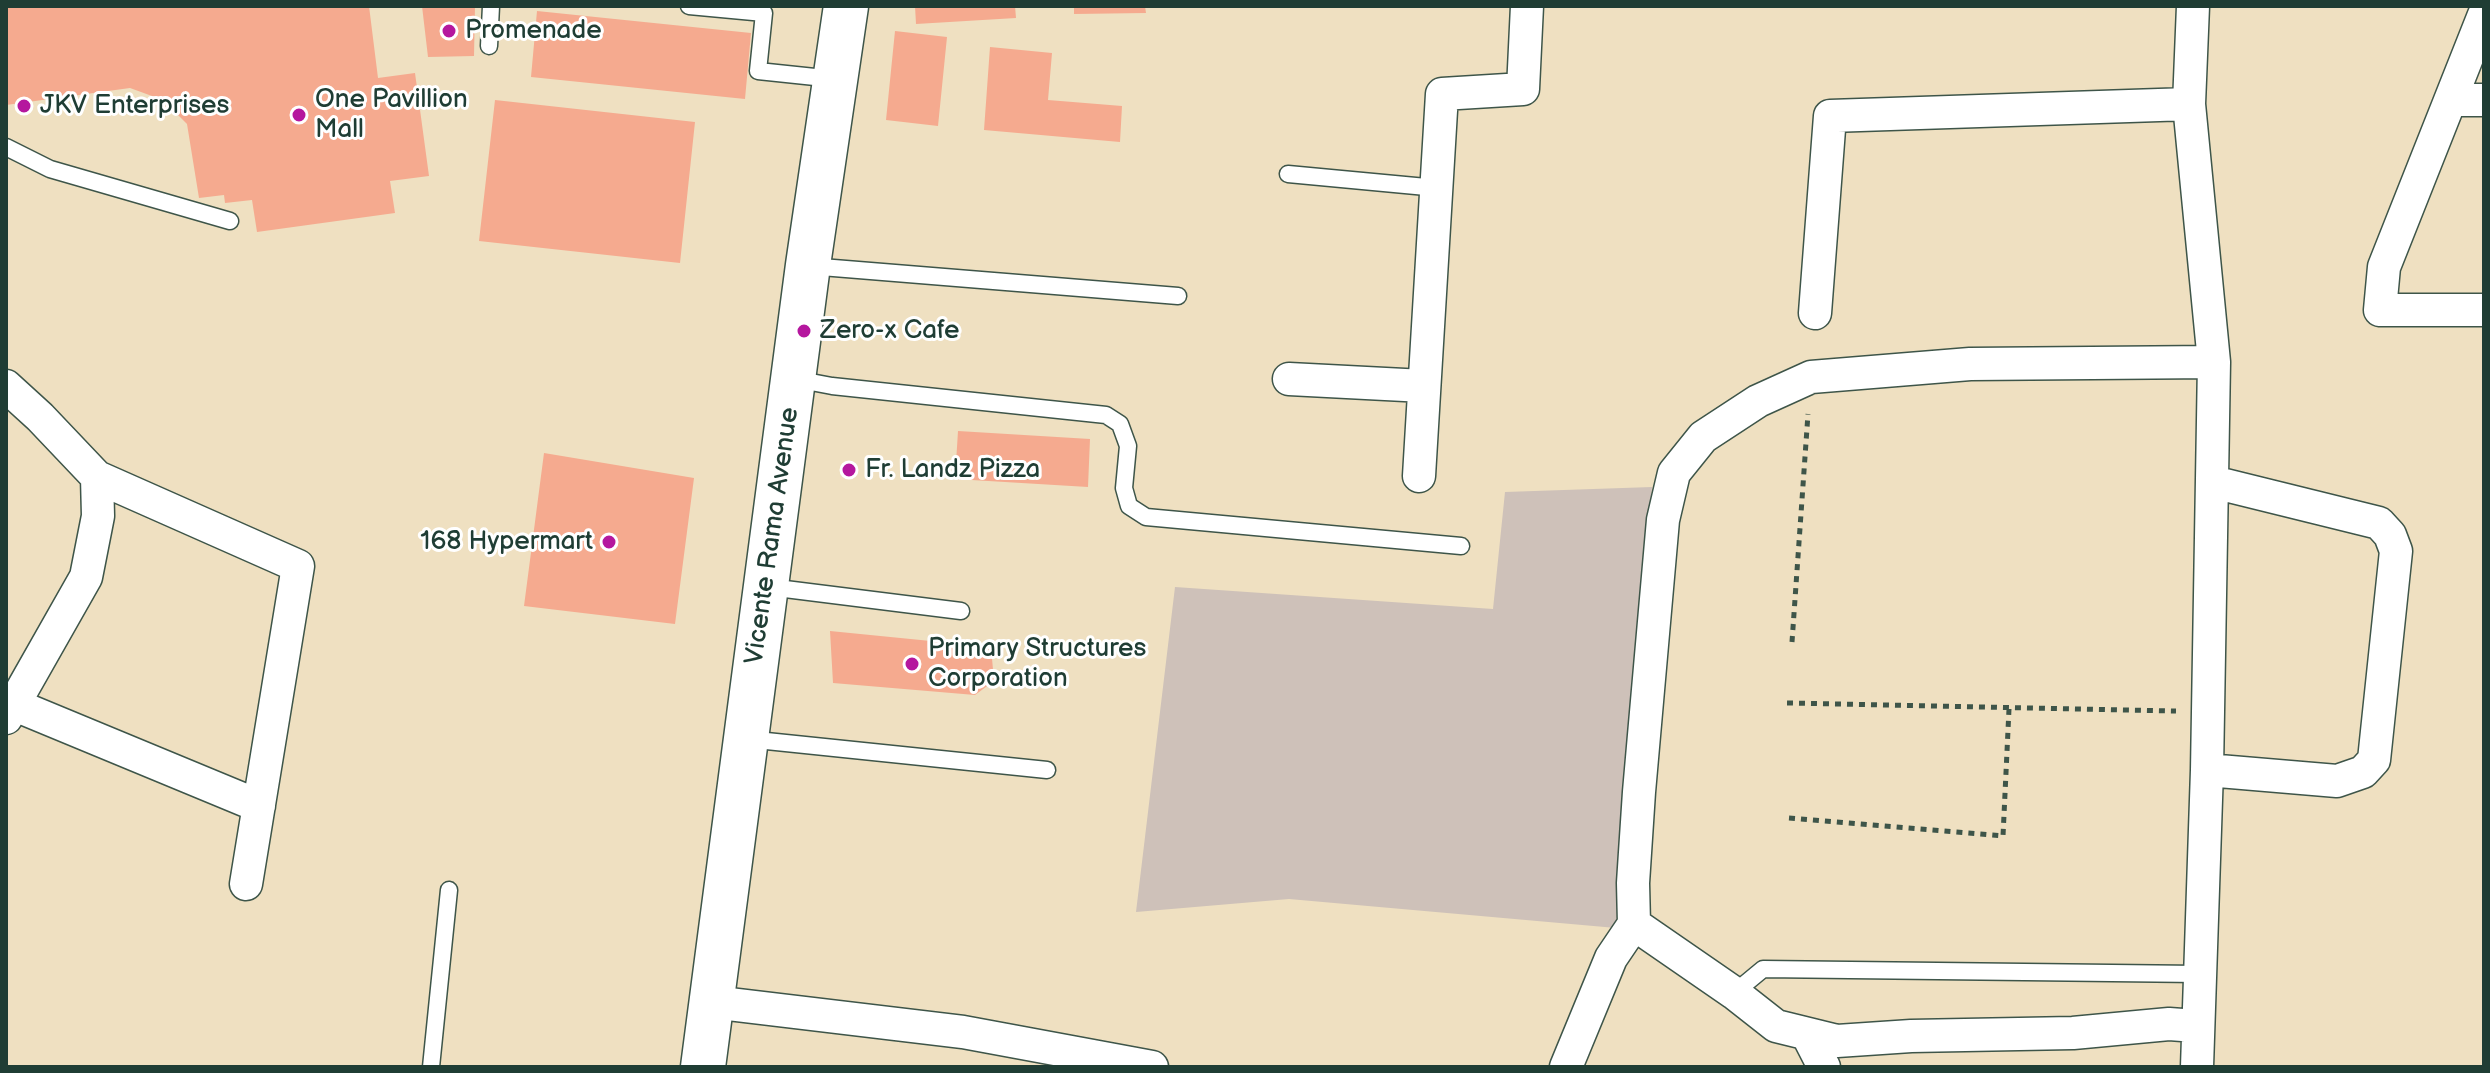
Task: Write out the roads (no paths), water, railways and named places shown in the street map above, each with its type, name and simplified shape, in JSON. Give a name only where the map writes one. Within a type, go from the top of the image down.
[{"type":"main road","name":"Vicente Rama Avenue","points":[[703,1067],[808,265],[846,6]]},
{"type":"street","points":[[1419,476],[1442,94],[1523,89],[1527,6]]},
{"type":"street","points":[[2193,6],[2189,104],[2214,362],[2209,712],[2197,1067]]},
{"type":"street","points":[[2484,15],[2384,267],[2380,310],[2484,310]]},
{"type":"street","points":[[2451,100],[2484,100]]},
{"type":"street","points":[[1815,313],[1830,116],[2189,104]]},
{"type":"street","points":[[1566,1067],[1611,958],[1634,924],[1633,883],[1640,776],[1663,520],[1674,473],[1703,437],[1758,401],[1811,377],[1970,364],[2214,362]]},
{"type":"street","points":[[1289,379],[1424,386]]},
{"type":"street","points":[[6,386],[97,477],[298,566],[246,884]]},
{"type":"street","points":[[97,477],[98,516],[86,577],[10,711],[259,806]]},
{"type":"street","points":[[2207,770],[2337,781],[2363,772],[2374,760],[2396,551],[2390,535],[2379,523],[2213,482]]},
{"type":"street","points":[[1634,924],[1776,1026],[1837,1041],[1911,1036],[2073,1033],[2169,1024],[2196,1026]]},
{"type":"street","points":[[712,1002],[963,1032],[1152,1067]]},
{"type":"street","points":[[1807,1034],[1824,1067]]},
{"type":"lane","points":[[489,46],[491,6]]},
{"type":"lane","points":[[689,6],[764,13],[758,71],[835,79]]},
{"type":"lane","points":[[6,147],[50,169],[230,221]]},
{"type":"lane","points":[[1288,174],[1437,188]]},
{"type":"lane","points":[[808,265],[1178,296]]},
{"type":"lane","points":[[795,379],[832,386],[1106,415],[1120,424],[1128,446],[1124,488],[1129,506],[1146,517],[1461,546]]},
{"type":"lane","points":[[767,587],[961,611]]},
{"type":"lane","points":[[746,739],[1047,770]]},
{"type":"lane","points":[[431,1067],[449,890]]},
{"type":"lane","points":[[1734,993],[1763,969],[2199,974]]},
{"type":"place","name":"Promenade","points":[[449,31]]},
{"type":"place","name":"JKV Enterprises","points":[[24,106]]},
{"type":"place","name":"One Pavillion Mall","points":[[299,115]]},
{"type":"place","name":"Zero-x Cafe","points":[[804,331]]},
{"type":"place","name":"Fr. Landz Pizza","points":[[849,470]]},
{"type":"place","name":"168 Hypermart","points":[[609,542]]},
{"type":"place","name":"Primary Structures Corporation","points":[[912,664]]}]
